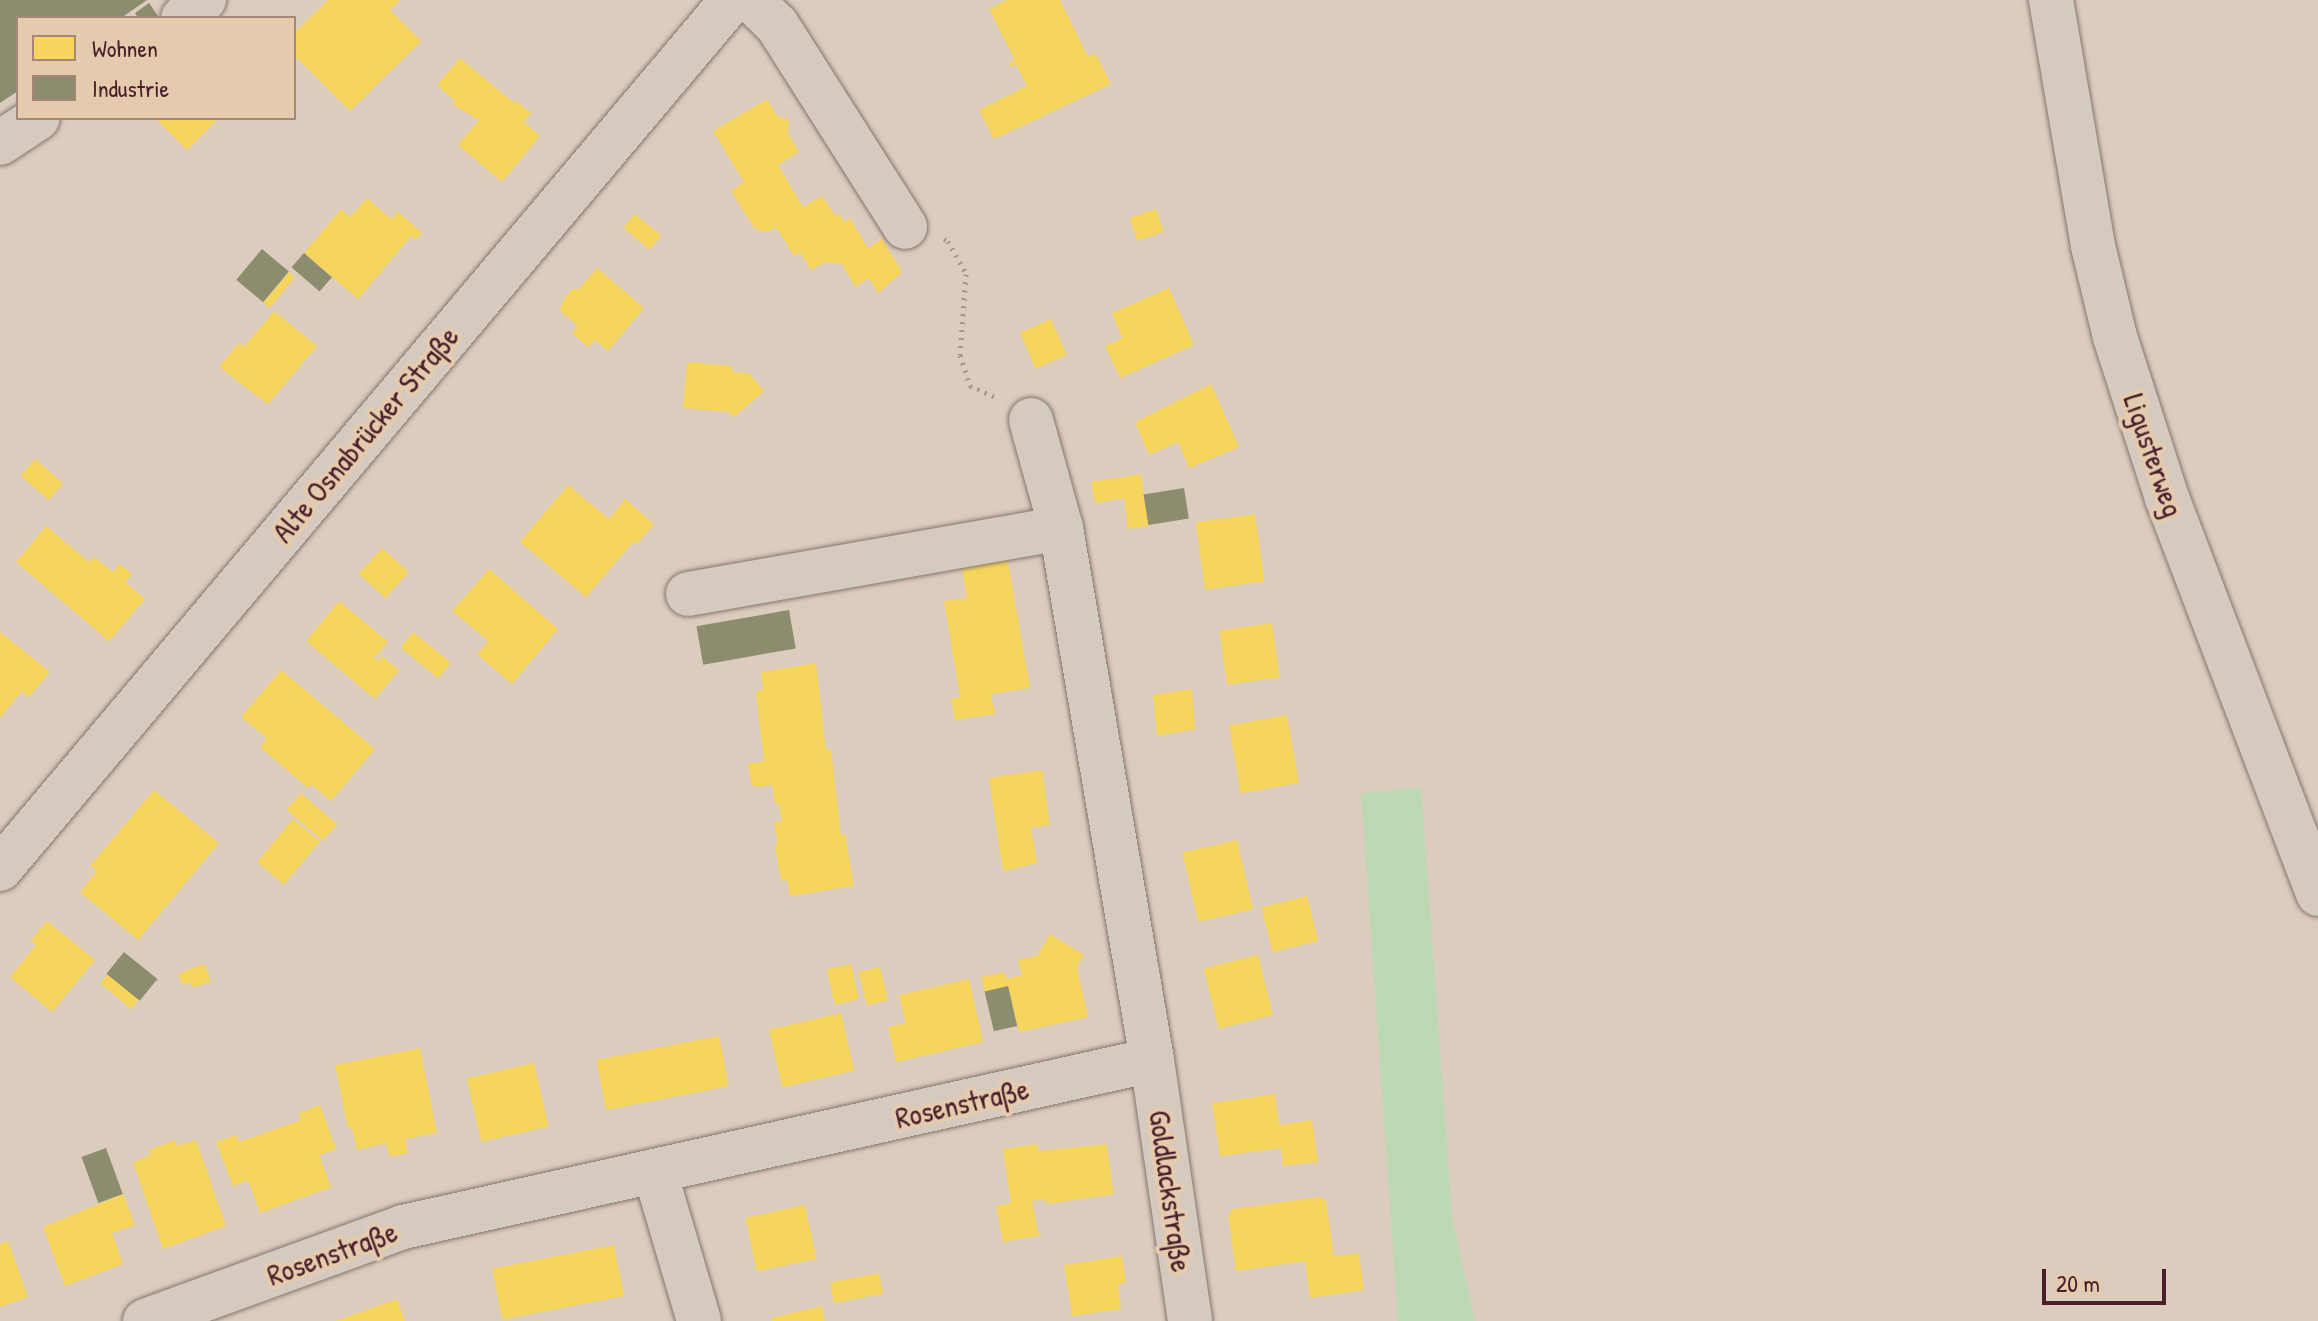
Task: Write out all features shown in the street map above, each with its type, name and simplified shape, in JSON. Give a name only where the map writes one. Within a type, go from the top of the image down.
[{"type":"street","points":[[185,16],[204,0]]},
{"type":"street","name":"Alte Osnabrücker Straße","points":[[0,869],[732,0]]},
{"type":"street","points":[[751,0],[777,25],[905,227]]},
{"type":"street","name":"Ligusterweg","points":[[2051,0],[2093,246],[2115,337],[2167,498],[2318,894]]},
{"type":"street","points":[[0,143],[35,120]]},
{"type":"street","points":[[1031,420],[1061,528],[1152,1060]]},
{"type":"street","points":[[688,594],[1061,528]]},
{"type":"street","name":"Rosenstraße","points":[[145,1321],[403,1227],[1152,1060]]},
{"type":"street","name":"Goldlackstraße","points":[[1152,1060],[1190,1321]]},
{"type":"street","points":[[655,1172],[699,1321]]},
{"type":"path","points":[[905,227],[948,241],[966,274],[960,355],[970,386],[1021,409],[1031,420]]},
{"type":"green space","points":[[1421,788],[1452,1216],[1475,1321],[1398,1321],[1361,793]]},
{"type":"building: Wohnen","points":[[328,0],[400,0],[390,10],[421,41],[350,111],[296,57],[296,31]]},
{"type":"building: Wohnen","points":[[1007,0],[1060,0],[1088,57],[1095,53],[1111,84],[994,139],[979,110],[1027,86],[1016,64],[1010,67],[1009,63],[1015,60],[989,9]]},
{"type":"building: Wohnen","points":[[460,58],[514,103],[515,100],[531,113],[524,122],[540,136],[502,182],[458,145],[479,120],[452,104],[455,101],[437,85]]},
{"type":"building: Wohnen","points":[[767,99],[777,116],[789,120],[788,133],[799,152],[778,165],[803,207],[822,196],[834,214],[840,215],[844,222],[850,218],[868,248],[882,239],[902,272],[878,293],[869,278],[855,287],[842,264],[826,262],[811,270],[800,252],[794,256],[776,227],[767,232],[755,229],[731,191],[744,182],[713,131]]},
{"type":"building: Wohnen","points":[[157,120],[217,120],[187,150]]},
{"type":"building: Wohnen","points":[[367,198],[392,220],[397,211],[422,233],[415,240],[411,236],[358,299],[304,253],[341,209],[350,217]]},
{"type":"building: Wohnen","points":[[1156,209],[1164,232],[1137,241],[1130,218]]},
{"type":"building: Wohnen","points":[[635,214],[661,236],[649,250],[623,228]]},
{"type":"building: Wohnen","points":[[597,268],[644,308],[608,351],[595,340],[588,347],[572,333],[578,326],[560,311],[563,300],[572,289],[579,289]]},
{"type":"building: Wohnen","points":[[289,272],[295,277],[269,308],[263,303]]},
{"type":"building: Wohnen","points":[[1169,288],[1194,345],[1120,378],[1105,346],[1122,338],[1112,313]]},
{"type":"building: Wohnen","points":[[274,311],[317,346],[268,404],[219,367],[239,343],[244,347]]},
{"type":"building: Wohnen","points":[[1051,319],[1067,355],[1036,368],[1020,333]]},
{"type":"building: Wohnen","points":[[687,362],[732,366],[732,372],[749,373],[764,391],[734,417],[729,412],[683,408]]},
{"type":"building: Wohnen","points":[[1211,384],[1239,447],[1189,468],[1178,442],[1149,455],[1135,422]]},
{"type":"building: Wohnen","points":[[35,459],[63,483],[48,500],[21,476]]},
{"type":"building: Wohnen","points":[[1141,474],[1149,526],[1128,529],[1124,498],[1095,503],[1091,482]]},
{"type":"building: Wohnen","points":[[568,485],[609,519],[625,499],[654,524],[637,544],[634,541],[586,597],[520,542]]},
{"type":"building: Wohnen","points":[[1255,514],[1264,581],[1205,590],[1196,522]]},
{"type":"building: Wohnen","points":[[46,526],[89,562],[94,557],[113,572],[120,564],[132,574],[125,582],[145,599],[109,641],[16,562]]},
{"type":"building: Wohnen","points":[[382,548],[409,572],[385,598],[359,574]]},
{"type":"building: Wohnen","points":[[1007,556],[1030,688],[991,694],[995,714],[955,720],[951,699],[960,697],[944,601],[967,598],[961,564]]},
{"type":"building: Wohnen","points":[[489,569],[558,629],[512,684],[477,654],[489,641],[452,611]]},
{"type":"building: Wohnen","points":[[339,601],[388,642],[374,658],[377,661],[382,656],[399,670],[375,699],[306,641]]},
{"type":"building: Wohnen","points":[[1272,623],[1280,677],[1227,685],[1220,630]]},
{"type":"building: Wohnen","points":[[0,632],[50,672],[29,697],[22,691],[0,718]]},
{"type":"building: Wohnen","points":[[413,632],[451,663],[438,678],[400,648]]},
{"type":"building: Wohnen","points":[[816,663],[826,750],[831,749],[841,835],[845,834],[854,886],[790,896],[787,880],[781,881],[775,845],[778,844],[774,822],[782,821],[779,804],[775,804],[772,785],[756,787],[751,784],[748,764],[764,761],[756,691],[763,690],[761,672]]},
{"type":"building: Wohnen","points":[[281,670],[375,749],[331,801],[311,784],[308,788],[260,747],[267,738],[241,717]]},
{"type":"building: Wohnen","points":[[1192,689],[1195,729],[1157,736],[1153,695]]},
{"type":"building: Wohnen","points":[[1287,715],[1299,783],[1241,793],[1229,725]]},
{"type":"building: Wohnen","points":[[1042,770],[1050,825],[1031,828],[1037,863],[1003,871],[989,778]]},
{"type":"building: Wohnen","points":[[154,790],[219,843],[138,940],[80,892],[97,871],[90,866]]},
{"type":"building: Wohnen","points":[[301,793],[337,824],[323,841],[287,810]]},
{"type":"building: Wohnen","points":[[293,819],[320,841],[284,884],[257,862]]},
{"type":"building: Wohnen","points":[[1237,840],[1253,909],[1198,922],[1182,853]]},
{"type":"building: Wohnen","points":[[1307,896],[1318,941],[1273,952],[1261,907]]},
{"type":"building: Wohnen","points":[[47,921],[95,960],[52,1012],[10,977],[36,945],[31,940]]},
{"type":"building: Wohnen","points":[[1050,934],[1084,955],[1077,967],[1088,1017],[1019,1032],[1008,986],[985,992],[981,977],[1004,972],[1006,979],[1022,975],[1018,960],[1037,956]]},
{"type":"building: Wohnen","points":[[1258,955],[1273,1015],[1219,1029],[1204,969]]},
{"type":"building: Wohnen","points":[[204,964],[211,981],[193,988],[192,982],[183,985],[178,974]]},
{"type":"building: Wohnen","points":[[851,964],[859,999],[835,1005],[827,970]]},
{"type":"building: Wohnen","points":[[880,967],[888,1000],[867,1005],[859,972]]},
{"type":"building: Wohnen","points":[[108,974],[139,1000],[131,1009],[100,983]]},
{"type":"building: Wohnen","points":[[969,979],[983,1042],[896,1062],[888,1027],[906,1023],[899,995]]},
{"type":"building: Wohnen","points":[[841,1013],[854,1070],[782,1087],[769,1030]]},
{"type":"building: Wohnen","points":[[719,1036],[729,1086],[606,1110],[596,1060]]},
{"type":"building: Wohnen","points":[[420,1048],[437,1133],[405,1139],[408,1153],[390,1157],[386,1143],[357,1150],[352,1127],[348,1128],[335,1065]]},
{"type":"building: Wohnen","points":[[534,1063],[549,1126],[481,1142],[467,1079]]},
{"type":"building: Wohnen","points":[[1275,1094],[1279,1125],[1312,1120],[1318,1162],[1283,1166],[1281,1148],[1220,1156],[1212,1103]]},
{"type":"building: Wohnen","points":[[320,1105],[336,1149],[319,1155],[331,1187],[260,1213],[248,1180],[233,1186],[216,1142],[236,1135],[239,1142],[301,1120],[299,1113]]},
{"type":"building: Wohnen","points":[[175,1140],[177,1146],[196,1140],[226,1226],[163,1249],[133,1162],[150,1156],[149,1150]]},
{"type":"building: Wohnen","points":[[1037,1144],[1038,1151],[1106,1144],[1114,1194],[1046,1204],[1045,1199],[1032,1201],[1038,1233],[1043,1235],[1003,1242],[996,1206],[1011,1203],[1003,1149]]},
{"type":"building: Wohnen","points":[[123,1194],[135,1225],[112,1233],[123,1264],[65,1286],[43,1227]]},
{"type":"building: Wohnen","points":[[1319,1197],[1326,1201],[1334,1256],[1359,1253],[1364,1290],[1310,1298],[1305,1261],[1236,1271],[1228,1216],[1233,1209]]},
{"type":"building: Wohnen","points":[[805,1205],[816,1259],[757,1271],[745,1218]]},
{"type":"building: Wohnen","points":[[8,1241],[28,1297],[0,1307],[0,1244]]},
{"type":"building: Wohnen","points":[[614,1245],[624,1296],[502,1320],[492,1269]]},
{"type":"building: Wohnen","points":[[1122,1256],[1126,1283],[1118,1284],[1121,1309],[1072,1316],[1064,1265]]},
{"type":"building: Wohnen","points":[[879,1273],[883,1294],[834,1303],[830,1283]]},
{"type":"building: Wohnen","points":[[397,1299],[405,1321],[336,1321]]},
{"type":"building: Wohnen","points":[[822,1306],[825,1321],[772,1321],[771,1318]]},
{"type":"building: Industrie","points":[[0,0],[147,0],[124,16],[16,16],[16,92],[0,103]]},
{"type":"building: Industrie","points":[[149,3],[158,16],[137,16],[135,13]]},
{"type":"building: Industrie","points":[[262,249],[289,271],[263,302],[236,280]]},
{"type":"building: Industrie","points":[[304,253],[332,277],[319,292],[292,267]]},
{"type":"building: Industrie","points":[[1184,488],[1189,519],[1148,525],[1144,494]]},
{"type":"building: Industrie","points":[[789,610],[796,648],[703,665],[696,626]]},
{"type":"building: Industrie","points":[[124,952],[157,979],[140,1001],[106,974]]},
{"type":"building: Industrie","points":[[1008,986],[1017,1026],[994,1031],[985,991]]},
{"type":"building: Industrie","points":[[106,1148],[123,1194],[98,1203],[82,1157]]}]
